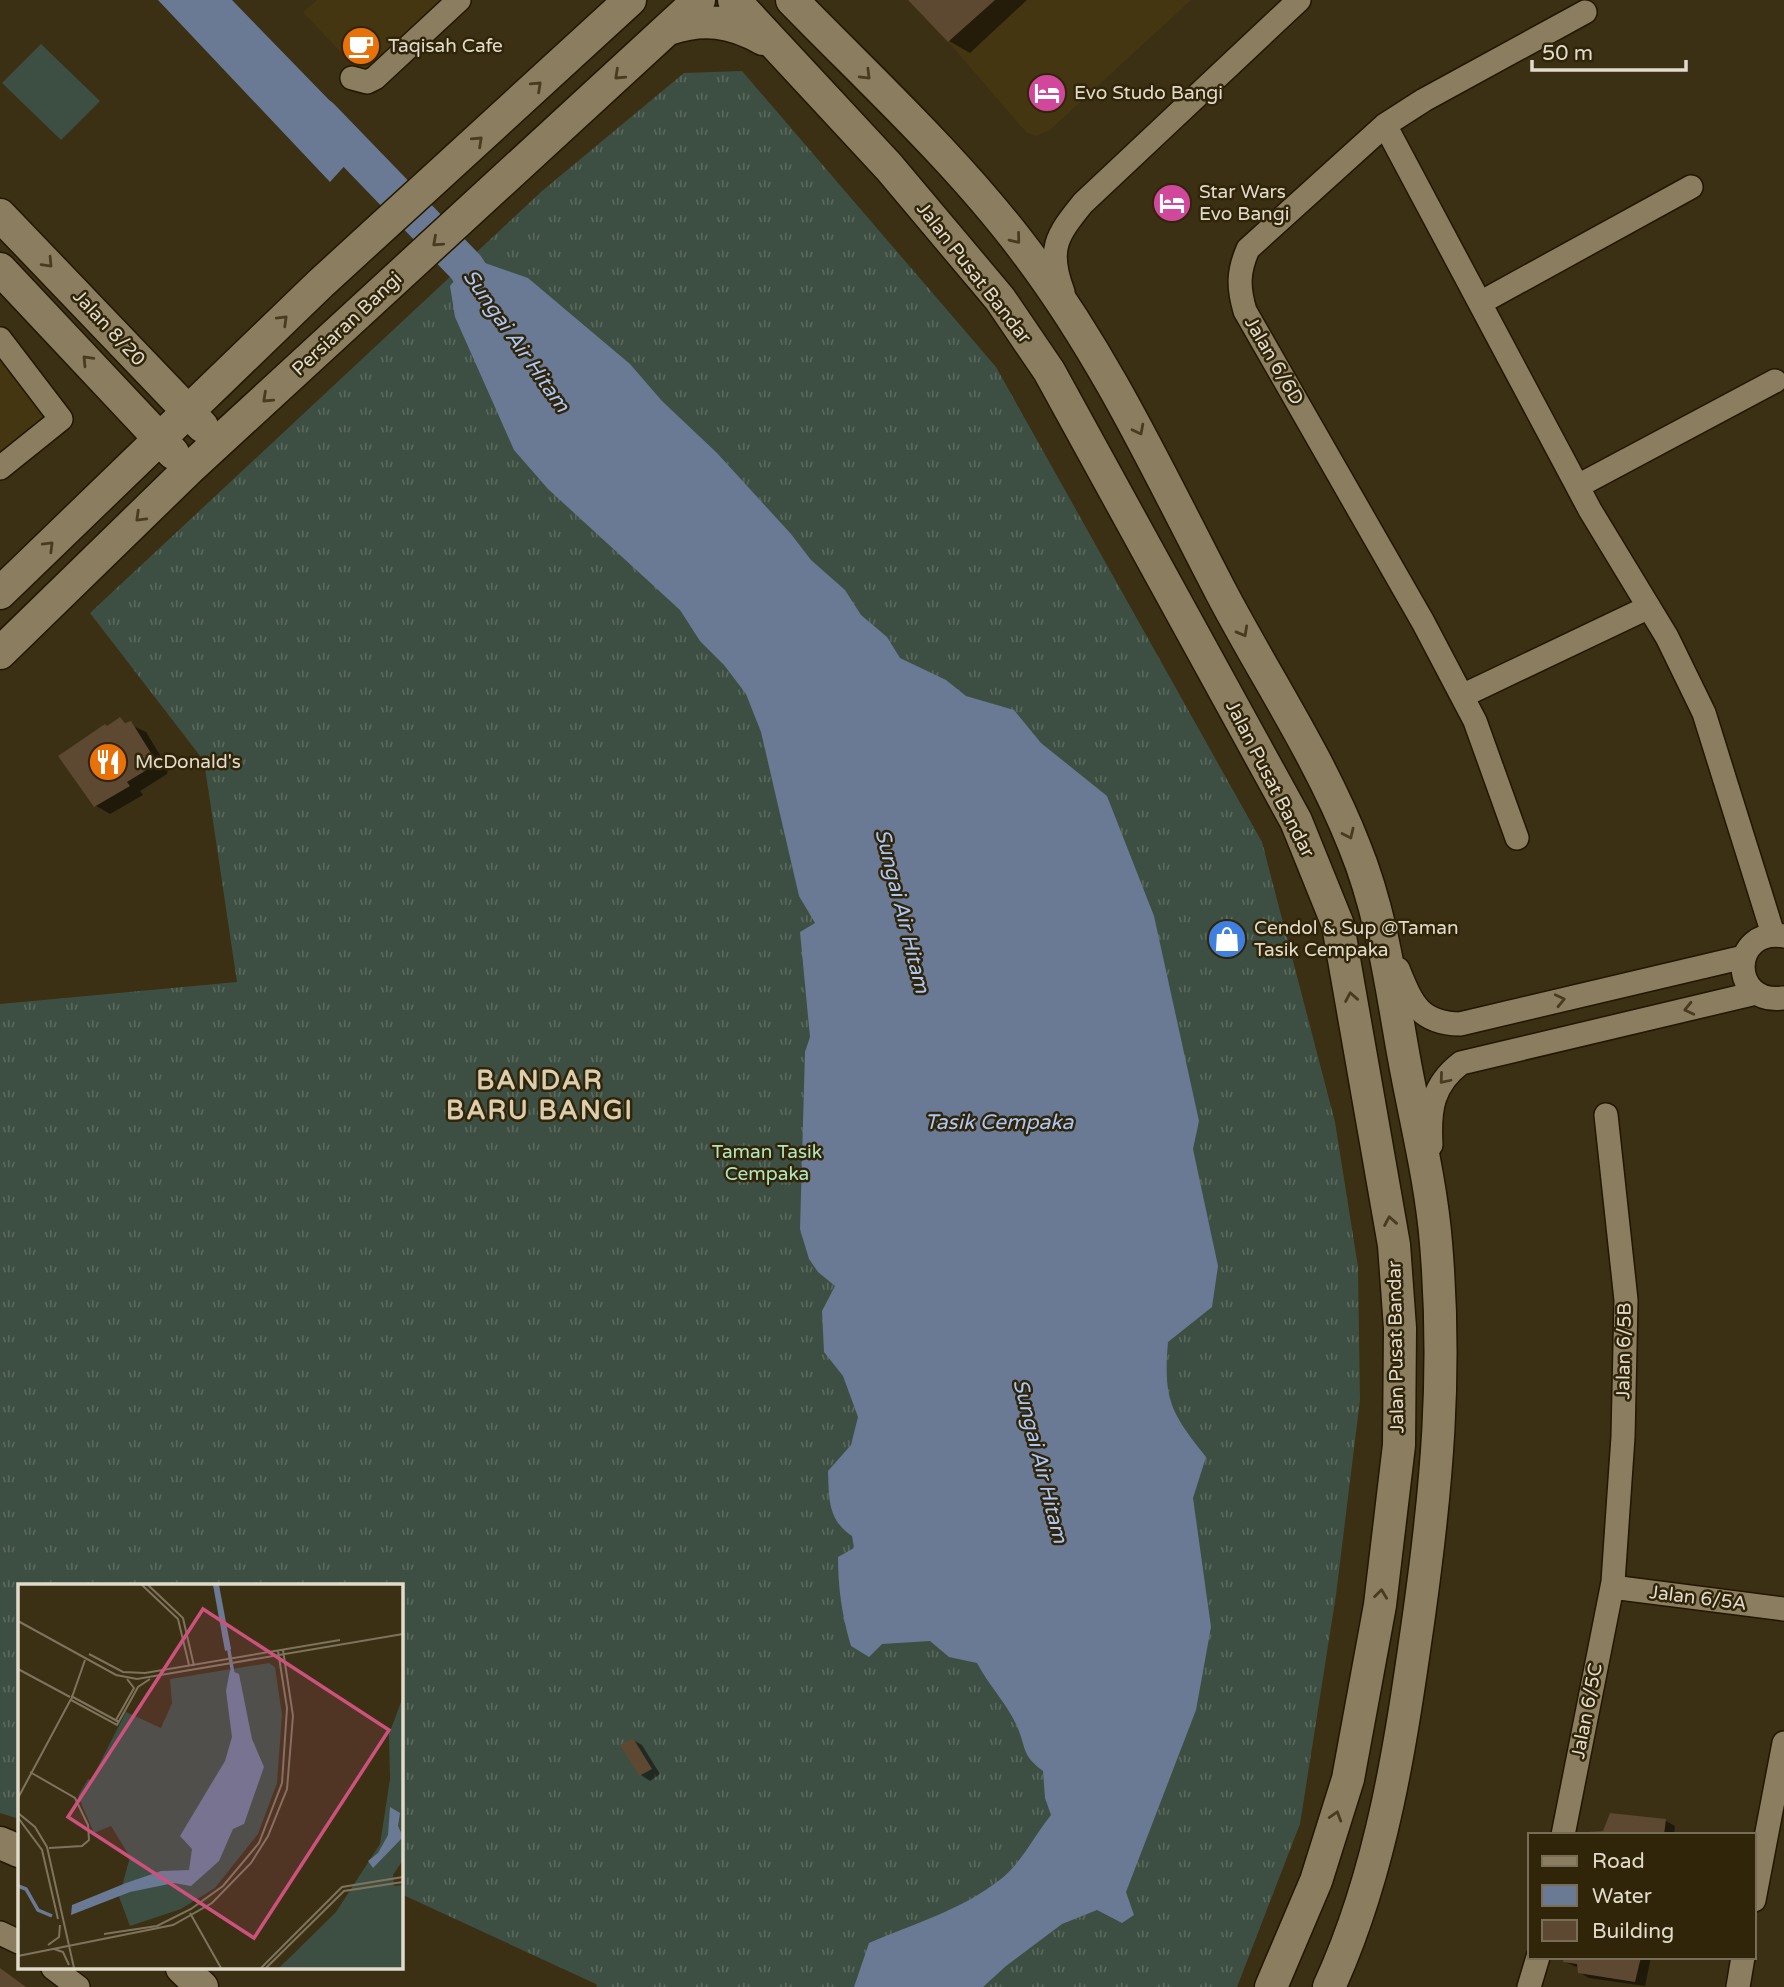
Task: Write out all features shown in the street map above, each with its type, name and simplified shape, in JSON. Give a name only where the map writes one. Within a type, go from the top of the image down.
[{"type":"main road","points":[[570,54],[584,30],[594,0]]},
{"type":"main road","points":[[0,593],[233,367],[630,0]]},
{"type":"main road","name":"Persiaran Bangi","points":[[0,653],[189,469],[485,200],[699,0]]},
{"type":"main road","name":"Jalan Pusat Bandar","points":[[734,0],[890,167],[1000,299],[1049,371],[1296,821],[1338,925],[1394,1245],[1400,1328],[1399,1445],[1380,1605],[1348,1779],[1315,1881],[1271,1987]]},
{"type":"main road","points":[[792,0],[973,186],[1025,250],[1074,320],[1128,409],[1222,593],[1323,777],[1355,845],[1379,920],[1436,1239],[1443,1393],[1435,1498],[1406,1705],[1382,1838],[1351,1938],[1329,1987]]},
{"type":"main road","points":[[801,0],[818,26]]},
{"type":"main road","points":[[669,29],[698,21],[730,24],[753,33],[787,56]]},
{"type":"main road","name":"Jalan 8/20","points":[[0,215],[218,443]]},
{"type":"main road","name":"Jalan 8/20","points":[[0,269],[189,469]]},
{"type":"main road","points":[[149,371],[187,377],[233,367]]},
{"type":"main road","points":[[105,491],[126,441],[127,426],[119,393]]},
{"type":"main road","points":[[0,1843],[18,1851]]},
{"type":"main road","points":[[1293,1987],[1305,1945],[1315,1881]]},
{"type":"main road","points":[[183,1969],[202,1987]]},
{"type":"street","points":[[352,78],[367,82],[375,79],[459,0]]},
{"type":"street","points":[[1074,320],[1053,258],[1058,237],[1083,203],[1299,0]]},
{"type":"street","name":"Jalan 6/6D","points":[[1517,838],[1475,721],[1245,311],[1239,291],[1239,269],[1248,249],[1385,125],[1424,100],[1586,12]]},
{"type":"street","points":[[1385,125],[1578,486],[1649,607],[1704,713],[1779,935],[1752,944],[1744,957],[1742,968],[1747,984],[1756,993],[1773,1000],[1784,998]]},
{"type":"street","points":[[1480,303],[1691,187]]},
{"type":"street","points":[[0,339],[61,419],[0,468]]},
{"type":"street","points":[[1578,486],[1775,381]]},
{"type":"street","points":[[1462,696],[1649,607]]},
{"type":"street","points":[[1379,920],[1411,1002],[1441,1023],[1460,1024],[1744,957]]},
{"type":"street","points":[[1436,1239],[1431,1105],[1437,1088],[1446,1075],[1461,1063],[1756,993]]},
{"type":"street","name":"Jalan 6/5B","points":[[1606,1115],[1626,1300],[1623,1437],[1612,1587]]},
{"type":"street","name":"Jalan 6/5A","points":[[1612,1587],[1784,1609]]},
{"type":"street","name":"Jalan 6/5C","points":[[1563,1833],[1612,1587]]},
{"type":"street","points":[[1756,1890],[1784,1743]]},
{"type":"street","points":[[0,1933],[18,1942]]},
{"type":"street","points":[[1529,1987],[1537,1959]]},
{"type":"street","points":[[1738,1987],[1743,1959]]},
{"type":"street","points":[[54,1969],[79,1987]]},
{"type":"shaded area","points":[[317,0],[447,0],[372,72],[361,74],[303,12]]},
{"type":"shaded area","points":[[912,0],[1191,0],[1050,130],[1036,136],[1026,132]]},
{"type":"shaded area","points":[[0,356],[49,416],[0,455]]},
{"type":"green space","points":[[41,44],[100,101],[61,140],[2,83]]},
{"type":"green space","name":"Taman Tasik Cempaka","points":[[742,71],[996,367],[1262,842],[1335,1122],[1358,1267],[1360,1400],[1336,1595],[1300,1824],[1237,1987],[597,1987],[596,1984],[402,1894],[402,1584],[18,1584],[18,1819],[0,1813],[0,1004],[237,982],[204,761],[90,613],[542,191],[684,73]]},
{"type":"water","points":[[158,0],[232,0],[368,140],[330,182]]},
{"type":"water","name":"Tasik Cempaka","points":[[485,263],[528,278],[630,364],[662,401],[717,453],[791,534],[811,560],[845,590],[861,615],[887,637],[900,658],[946,680],[966,696],[1014,710],[1041,743],[1107,796],[1154,916],[1199,1121],[1193,1149],[1218,1266],[1212,1307],[1168,1342],[1167,1362],[1172,1405],[1177,1417],[1206,1457],[1193,1498],[1211,1627],[1196,1710],[1126,1892],[1134,1915],[1122,1923],[1097,1910],[1062,1924],[983,1987],[854,1987],[869,1943],[954,1908],[986,1890],[1015,1865],[1051,1815],[1045,1798],[1043,1771],[1027,1755],[1012,1716],[977,1663],[949,1657],[930,1641],[882,1644],[869,1657],[851,1646],[848,1635],[841,1602],[838,1557],[854,1548],[852,1536],[838,1523],[831,1508],[828,1471],[851,1445],[858,1417],[843,1376],[824,1352],[822,1311],[835,1286],[818,1272],[809,1259],[800,1229],[805,1052],[810,1037],[800,932],[815,923],[799,896],[761,732],[746,694],[724,665],[700,641],[680,610],[548,489],[514,450],[455,317],[450,286],[466,267]]},
{"type":"building","points":[[908,0],[995,0],[948,42]]},
{"type":"building","name":"McDonald's","points":[[120,717],[125,723],[131,721],[154,758],[153,766],[127,782],[130,786],[94,807],[58,756]]},
{"type":"building","points":[[633,1738],[652,1769],[639,1776],[620,1745]]},
{"type":"building","points":[[1610,1813],[1666,1819],[1664,1833],[1587,1833],[1603,1831]]},
{"type":"building","points":[[1564,1959],[1641,1959],[1635,1982],[1578,1973],[1577,1964],[1563,1962]]},
{"type":"building","points":[[0,1968],[26,1987],[0,1987]]},
{"type":"waterway","name":"Sungai Air Hitam","points":[[321,117],[466,267],[492,307]]},
{"type":"place","name":"Taqisah Cafe","points":[[361,46]]},
{"type":"place","name":"Evo Studo Bangi","points":[[1047,93]]},
{"type":"place","name":"Star Wars Evo Bangi","points":[[1172,203]]},
{"type":"place","name":"McDonald's","points":[[108,762]]},
{"type":"place","name":"Cendol & Sup @Taman Tasik Cempaka","points":[[1227,939]]},
{"type":"district","name":"BANDAR BARU BANGI","points":[[540,1095]]}]
